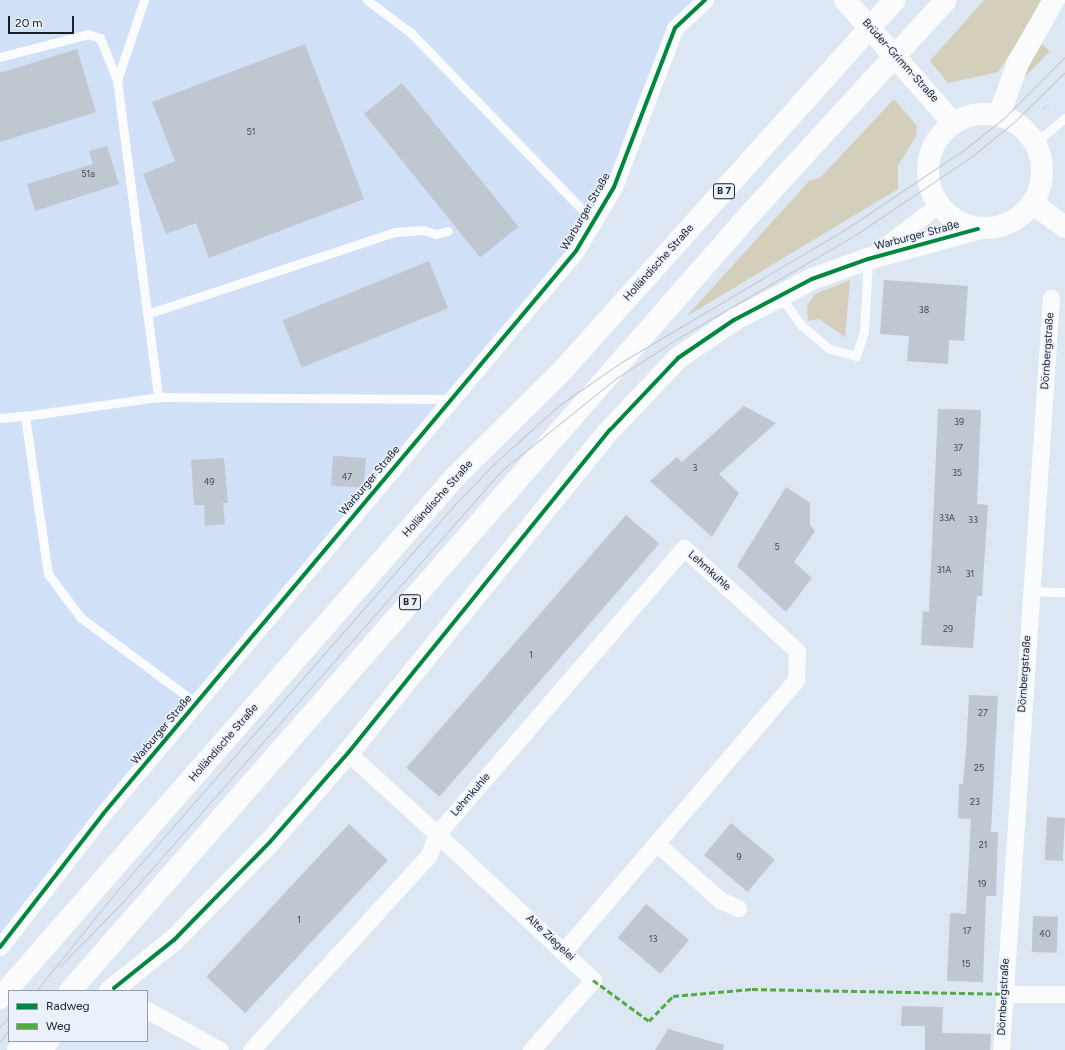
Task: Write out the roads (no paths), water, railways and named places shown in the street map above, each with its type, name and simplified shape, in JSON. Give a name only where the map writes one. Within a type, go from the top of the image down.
[{"type":"main road","name":"Brüder-Grimm-Straße","points":[[845,0],[953,122]]},
{"type":"main road","name":"B 7","points":[[71,990],[750,214],[946,0]]},
{"type":"main road","points":[[999,115],[1018,63],[1054,0]]},
{"type":"main road","name":"Holländische Straße","points":[[0,998],[455,477],[561,372],[891,5]]},
{"type":"main road","points":[[999,115],[1022,128],[1035,144],[1042,174],[1039,189],[1032,203],[1009,224],[978,228],[949,217],[938,205],[928,180],[928,161],[933,146],[953,122],[968,116],[999,115]]},
{"type":"main road","points":[[1032,203],[1065,227]]},
{"type":"main road","name":"Warburger Straße","points":[[114,990],[174,940],[270,842],[348,753],[610,430],[678,358],[734,320],[812,279],[868,259],[978,228]]},
{"type":"main road","points":[[18,1050],[25,1042]]},
{"type":"main road","points":[[40,1050],[47,1042]]},
{"type":"street","name":"Warburger Straße","points":[[0,947],[103,814],[450,399],[576,251],[614,187],[675,28],[705,0]]},
{"type":"street","name":"Warburger Straße","points":[[868,259],[938,205]]},
{"type":"street","name":"Dörnbergstraße","points":[[1001,1050],[1051,298]]},
{"type":"street","name":"Lehmkuhle","points":[[437,834],[684,548],[797,651],[796,680],[564,951]]},
{"type":"street","name":"Alte Ziegelei","points":[[348,753],[564,951],[593,980],[531,1050]]},
{"type":"street","points":[[251,1050],[428,854],[437,834]]},
{"type":"street","points":[[656,843],[720,900],[738,908]]},
{"type":"street","points":[[1004,994],[1065,994]]},
{"type":"street","points":[[148,1011],[220,1050]]},
{"type":"lane","points":[[117,80],[144,0]]},
{"type":"lane","points":[[367,0],[411,33],[593,221]]},
{"type":"lane","points":[[0,57],[88,34],[100,38],[117,80],[158,397]]},
{"type":"lane","points":[[1035,144],[1065,118]]},
{"type":"lane","points":[[147,314],[395,232],[423,230],[436,234],[448,231]]},
{"type":"lane","points":[[780,296],[801,325],[830,349],[856,356],[864,332],[868,259]]},
{"type":"lane","points":[[0,418],[25,416],[158,397],[450,399]]},
{"type":"lane","points":[[25,416],[48,574],[81,618],[196,703]]},
{"type":"lane","points":[[1031,592],[1065,592]]},
{"type":"tram line","points":[[37,990],[115,893],[456,503],[495,463],[558,406],[620,363],[849,227],[965,149],[1004,118],[1065,57]]},
{"type":"tram line","points":[[60,966],[121,904],[502,470],[615,379],[680,337],[855,235],[971,157],[1014,122],[1065,72]]},
{"type":"tram line","points":[[0,1027],[8,1018]]},
{"type":"tram line","points":[[0,1042],[8,1030]]}]
